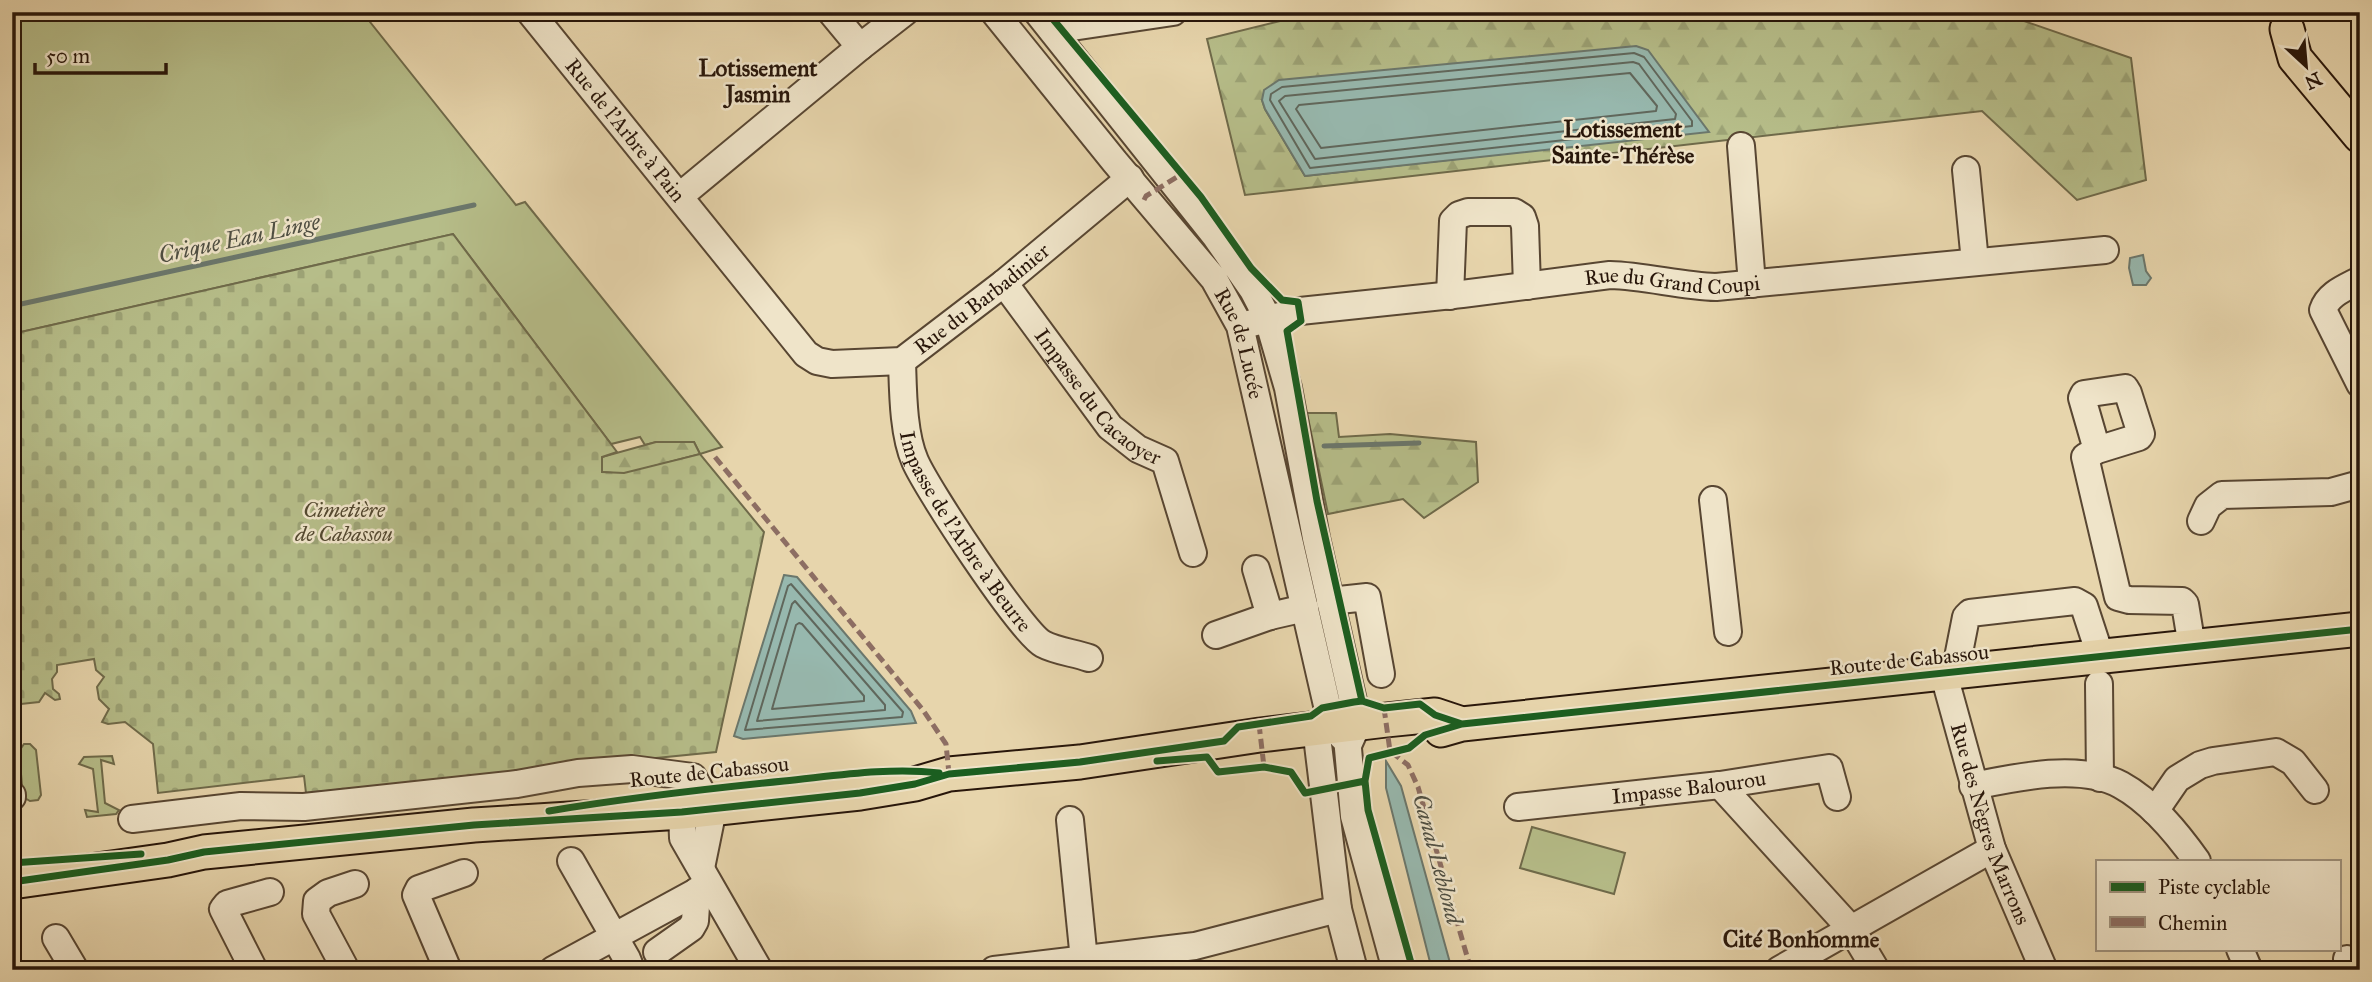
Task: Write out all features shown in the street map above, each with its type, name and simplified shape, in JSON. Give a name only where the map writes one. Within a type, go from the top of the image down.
[{"type":"main road","points":[[2281,20],[2317,54],[2360,103]]},
{"type":"main road","points":[[2281,20],[2295,58],[2360,136]]},
{"type":"main road","name":"Route de Cabassou","points":[[12,882],[204,852],[696,803],[855,774],[918,771],[949,774],[1080,762],[1336,732],[1425,735],[1462,724],[1949,674],[2100,671],[2192,647],[2360,629]]},
{"type":"main road","name":"Route de Cabassou","points":[[12,863],[173,851],[204,852]]},
{"type":"street","name":"Rue de l'Arbre à Pain","points":[[530,12],[680,196],[905,12]]},
{"type":"street","points":[[831,12],[860,47]]},
{"type":"street","name":"Rue de Lucée","points":[[994,12],[1213,279],[1255,322],[1318,604],[1336,732]]},
{"type":"street","points":[[1017,12],[1235,283],[1255,322],[1269,367],[1354,816],[1396,970]]},
{"type":"street","points":[[1045,21],[1173,12]]},
{"type":"street","points":[[1045,21],[1216,237],[1253,290],[1255,322]]},
{"type":"street","points":[[1741,146],[1752,284]]},
{"type":"street","points":[[1966,170],[1975,262]]},
{"type":"street","name":"Rue du Barbadinier","points":[[680,196],[806,354],[817,361],[832,364],[902,361],[1004,283],[1130,178]]},
{"type":"street","points":[[1450,296],[1453,221],[1468,212],[1514,212],[1522,217],[1525,226],[1527,286]]},
{"type":"street","name":"Rue du Grand Coupi","points":[[1255,322],[1300,311],[1450,296],[1611,275],[1630,275],[1696,287],[2105,250]]},
{"type":"street","points":[[2360,280],[2333,296],[2323,310],[2360,384]]},
{"type":"street","name":"Impasse du Cacaoyer","points":[[1004,283],[1110,427],[1138,449],[1165,461],[1194,553]]},
{"type":"street","name":"Impasse de l'Arbre à Beurre","points":[[902,361],[904,411],[914,459],[937,500],[1016,615],[1042,644],[1089,658]]},
{"type":"street","points":[[2097,450],[2085,457],[2118,597],[2129,600],[2182,601],[2185,604],[2192,647]]},
{"type":"street","points":[[2202,521],[2208,506],[2222,495],[2331,492],[2360,484]]},
{"type":"street","points":[[1713,500],[1728,632]]},
{"type":"street","points":[[1256,569],[1270,616]]},
{"type":"street","points":[[1216,635],[1270,616],[1318,604],[1367,597],[1381,674]]},
{"type":"street","points":[[1949,674],[1966,617],[1970,613],[2075,600],[2084,606],[2100,671],[2100,778]]},
{"type":"street","name":"Rue des Nègres Marrons","points":[[1949,674],[1973,786],[1992,849],[2044,970]]},
{"type":"street","points":[[1336,732],[1338,909],[1354,970]]},
{"type":"street","points":[[2155,811],[2177,779],[2200,765],[2276,752],[2293,762],[2315,790]]},
{"type":"street","name":"Impasse Balourou","points":[[1518,807],[1720,785],[1829,768],[1837,797]]},
{"type":"street","points":[[132,819],[241,806],[304,807],[632,769],[684,774],[693,777],[696,803],[711,819],[702,882],[695,921],[691,928],[657,952]]},
{"type":"street","points":[[1973,786],[2040,774],[2100,778],[2120,785],[2155,811],[2196,860]]},
{"type":"street","points":[[1720,785],[1852,930],[1876,970]]},
{"type":"street","points":[[1070,820],[1084,965]]},
{"type":"street","points":[[1779,970],[1992,849]]},
{"type":"street","points":[[571,861],[629,964],[626,970]]},
{"type":"street","points":[[448,970],[416,895],[419,889],[464,873]]},
{"type":"street","points":[[553,970],[702,882]]},
{"type":"street","points":[[702,882],[759,970]]},
{"type":"street","points":[[346,970],[316,914],[317,901],[328,893],[355,884]]},
{"type":"street","points":[[254,970],[223,909],[227,904],[270,892]]},
{"type":"street","points":[[994,970],[1197,958],[1338,909]]},
{"type":"street","points":[[56,938],[75,970]]},
{"type":"street","points":[[2241,950],[2249,970]]},
{"type":"green space","points":[[12,12],[362,12],[516,205],[525,202],[722,447],[700,454],[694,442],[656,442],[645,445],[640,437],[611,444],[453,234],[12,334]]},
{"type":"green space","points":[[1305,12],[1998,12],[2131,58],[2146,180],[2077,200],[1982,111],[1245,195],[1207,39],[1305,15]],"holes":[[[1262,100],[1708,131],[1305,176]]]},
{"type":"green space","name":"Cimetière de Cabassou","points":[[453,234],[617,452],[602,457],[602,472],[624,473],[700,454],[764,532],[716,752],[306,793],[304,776],[158,793],[153,744],[125,722],[102,722],[109,709],[99,699],[97,687],[104,677],[96,670],[94,659],[57,665],[57,672],[52,679],[53,689],[60,699],[55,700],[45,693],[39,702],[21,704],[12,697],[12,334]]},
{"type":"green space","points":[[1307,413],[1336,413],[1339,437],[1390,434],[1476,442],[1478,482],[1424,518],[1403,499],[1328,514]]},
{"type":"green space","points":[[656,442],[694,442],[700,454],[624,474],[602,472],[602,457]]},
{"type":"green space","points":[[24,744],[30,744],[36,750],[41,795],[38,800],[30,801],[23,797],[19,751]]},
{"type":"green space","points":[[112,756],[114,764],[101,760],[105,803],[119,810],[116,814],[87,817],[85,810],[98,812],[93,769],[79,764],[84,757]]},
{"type":"green space","points":[[1532,827],[1625,853],[1614,894],[1520,868]]},
{"type":"water","points":[[1636,46],[1648,50],[1709,132],[1305,176],[1262,100],[1264,90],[1279,80]]},
{"type":"water","points":[[2143,255],[2146,271],[2151,278],[2146,285],[2133,285],[2130,258]]},
{"type":"water","points":[[784,575],[797,577],[911,711],[916,723],[743,739],[734,736]]},
{"type":"water","points":[[1386,761],[1401,786],[1452,970],[1432,970],[1386,788]]},
{"type":"waterway","name":"Crique Eau Linge","points":[[12,306],[474,205]]},
{"type":"waterway","points":[[1324,446],[1419,443]]},
{"type":"marked path","points":[[1144,200],[1146,196],[1182,174]]},
{"type":"marked path","points":[[715,457],[923,710],[946,744],[949,774]]},
{"type":"marked path","points":[[1384,708],[1390,751],[1408,765],[1418,787],[1471,970]]},
{"type":"marked path","points":[[1259,724],[1264,767]]},
{"type":"cycle path","points":[[1047,12],[1201,197],[1251,268],[1282,300],[1298,302],[1301,321],[1287,331],[1317,501],[1362,701]]},
{"type":"cycle path","points":[[1413,970],[1368,810],[1365,781],[1369,758],[1409,748],[1425,735],[1462,724],[2360,629]]},
{"type":"cycle path","points":[[12,882],[168,860],[204,852],[474,825],[682,812],[860,793],[915,784],[949,774],[1080,762],[1224,741],[1238,727],[1311,716],[1322,708],[1362,701],[1384,708],[1420,704],[1435,715],[1462,724]]},
{"type":"cycle path","points":[[1157,761],[1207,757],[1218,772],[1264,767],[1291,772],[1305,793],[1365,781]]},
{"type":"cycle path","points":[[549,811],[666,794],[842,775],[900,771],[939,773]]},
{"type":"cycle path","points":[[12,863],[141,854]]},
{"type":"district","name":"Lotissement Jasmin","points":[[758,81]]},
{"type":"district","name":"Lotissement Sainte-Thérèse","points":[[1623,142]]},
{"type":"district","name":"Cité Bonhomme","points":[[1801,939]]},
{"type":"water label","name":"Canal Leblond","points":[[1438,859]]}]
